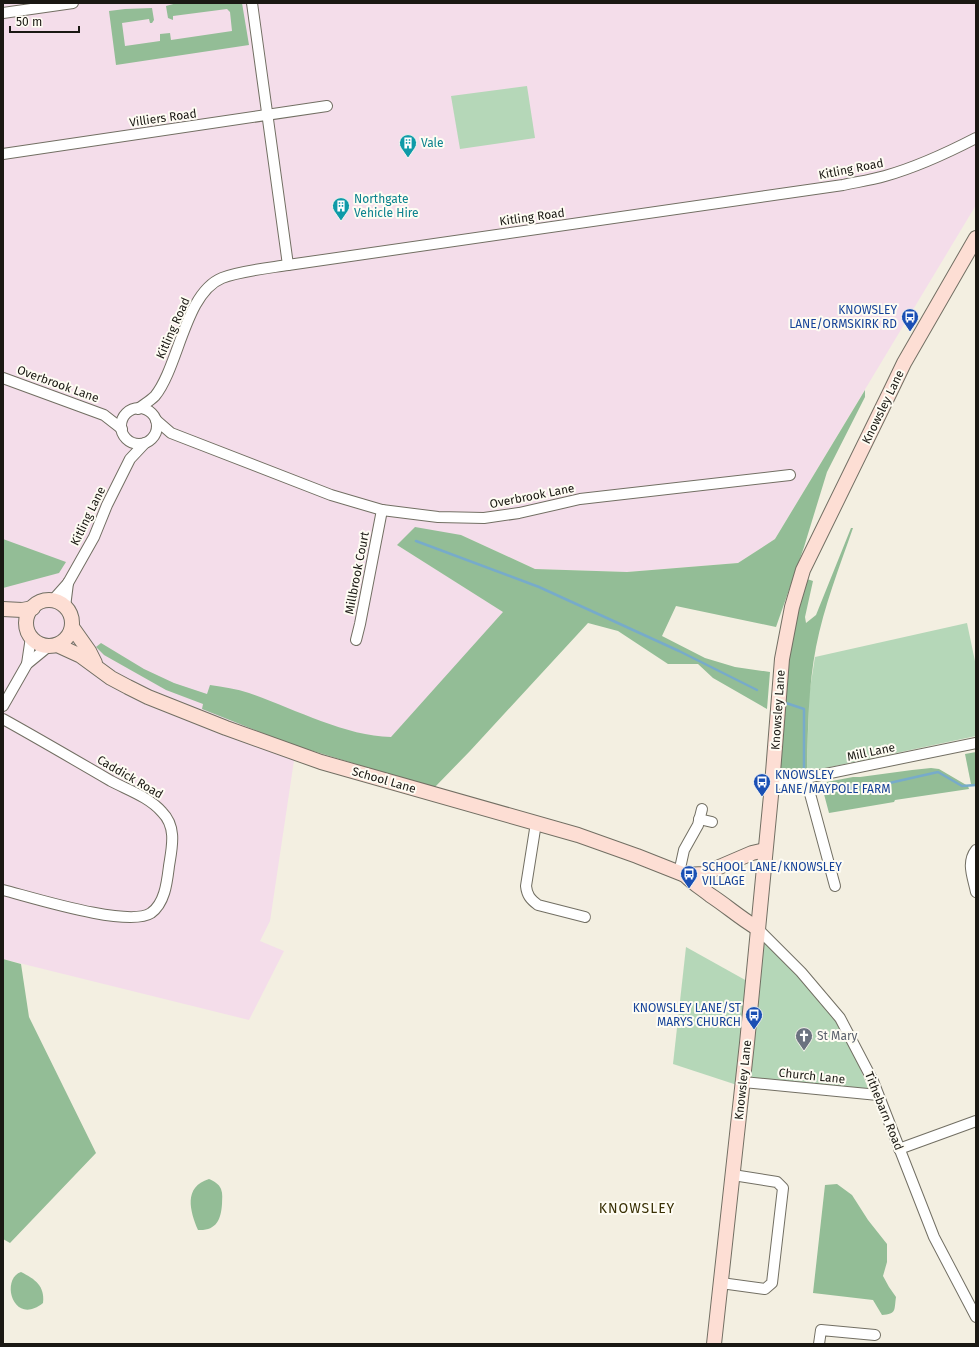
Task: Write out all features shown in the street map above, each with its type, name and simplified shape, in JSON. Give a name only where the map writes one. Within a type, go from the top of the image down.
[{"type":"main road","name":"Knowsley Lane","points":[[714,1344],[743,1082],[772,785],[782,659],[792,607],[803,570],[904,363],[976,238]]},
{"type":"main road","points":[[3,611],[29,632],[36,642],[42,645],[53,646],[64,641],[69,635],[72,627],[70,612],[65,606],[52,600],[38,603],[27,617],[29,632]]},
{"type":"main road","points":[[3,611],[33,608]]},
{"type":"main road","name":"School Lane","points":[[72,627],[89,651],[97,667]]},
{"type":"main road","name":"School Lane","points":[[53,646],[73,651],[122,684],[148,697],[226,728],[320,762],[612,846],[682,874],[741,919],[758,928]]},
{"type":"main road","name":"School Lane","points":[[682,874],[703,874],[752,853],[765,850]]},
{"type":"street","points":[[3,13],[73,3]]},
{"type":"street","points":[[252,3],[288,265]]},
{"type":"street","name":"Villiers Road","points":[[3,154],[327,106]]},
{"type":"street","name":"Kitling Road","points":[[138,409],[154,396],[164,381],[196,304],[207,289],[220,279],[288,265],[843,185],[885,176],[920,164],[952,151],[976,138]]},
{"type":"street","name":"Overbrook Lane","points":[[3,378],[104,415],[122,429]]},
{"type":"street","name":"Kitling Road","points":[[154,396],[155,418]]},
{"type":"street","points":[[130,459],[128,440],[122,429],[122,423],[127,413],[138,409],[149,411],[155,418],[156,432],[154,437]]},
{"type":"street","name":"Overbrook Lane","points":[[104,415],[127,413]]},
{"type":"street","name":"Overbrook Lane","points":[[155,418],[171,433],[331,495],[382,510],[438,517],[484,518],[519,513],[580,499],[790,475]]},
{"type":"street","points":[[128,440],[139,444],[145,443],[154,437],[171,433]]},
{"type":"street","name":"Kitling Lane","points":[[52,600],[68,583],[94,537],[130,459],[145,443]]},
{"type":"street","name":"Millbrook Court","points":[[356,640],[362,617],[382,510]]},
{"type":"street","name":"Kitling Lane","points":[[65,606],[68,583]]},
{"type":"street","points":[[27,664],[29,632]]},
{"type":"street","points":[[3,706],[27,664],[53,646]]},
{"type":"street","name":"Caddick Road","points":[[3,719],[107,779],[151,802],[169,820],[172,828],[173,839],[163,897],[150,913],[143,916],[123,917],[81,910],[3,890]]},
{"type":"street","name":"Mill Lane","points":[[772,785],[976,743]]},
{"type":"street","points":[[806,779],[834,886]]},
{"type":"street","points":[[682,874],[684,850],[698,825],[700,814],[712,822]]},
{"type":"street","points":[[536,823],[526,886],[527,894],[531,900],[538,905],[585,917]]},
{"type":"street","points":[[976,850],[972,855],[970,866],[976,892]]},
{"type":"street","name":"Tithebarn Road","points":[[758,928],[802,972],[840,1018],[873,1081],[934,1237],[976,1317]]},
{"type":"street","name":"Church Lane","points":[[743,1082],[878,1095]]},
{"type":"street","points":[[899,1149],[976,1121]]},
{"type":"street","points":[[721,1283],[765,1289],[772,1283],[783,1188],[777,1182],[733,1175]]},
{"type":"street","points":[[819,1344],[821,1330],[875,1335]]},
{"type":"shaded area","points":[[3,3],[976,3],[976,205],[775,539],[738,563],[626,572],[535,569],[461,535],[397,545],[504,612],[397,745],[299,727],[270,921],[260,941],[284,951],[249,1020],[3,959]]},
{"type":"green space","points":[[177,3],[242,3],[249,45],[116,65],[109,11],[152,8],[154,20],[152,23],[150,23],[149,19],[122,23],[125,46],[160,41],[160,34],[170,33],[171,40],[232,31],[230,12],[227,9],[173,16],[173,20],[168,18],[166,6]]},
{"type":"green space","points":[[527,86],[535,138],[460,149],[451,96]]},
{"type":"green space","points":[[865,390],[865,397],[827,472],[804,547],[776,627],[676,606],[662,636],[705,658],[735,667],[770,672],[767,709],[713,678],[698,664],[668,664],[618,631],[588,623],[434,788],[287,743],[202,709],[203,704],[166,690],[104,655],[96,647],[101,643],[144,669],[174,683],[207,694],[210,685],[240,690],[337,727],[355,732],[391,737],[503,612],[397,545],[415,527],[461,535],[535,569],[627,572],[738,563],[775,539]]},
{"type":"green space","points":[[851,528],[853,528],[837,572],[819,632],[813,662],[808,725],[807,772],[787,777],[779,775],[787,656],[807,579],[813,581],[805,617],[806,623],[816,615]]},
{"type":"green space","points":[[3,539],[66,562],[59,573],[3,588]]},
{"type":"green space","points":[[967,623],[976,666],[976,736],[807,772],[809,695],[815,657]]},
{"type":"green space","points":[[976,752],[976,784],[971,784],[965,754]]},
{"type":"green space","points":[[931,768],[939,769],[968,786],[969,789],[895,800],[894,802],[829,813],[821,783],[853,777]]},
{"type":"green space","points":[[764,940],[795,970],[835,1018],[857,1060],[869,1091],[749,1077]]},
{"type":"green space","points":[[686,947],[747,981],[737,1085],[673,1064]]},
{"type":"green space","points":[[3,959],[21,964],[29,1017],[96,1153],[10,1243],[3,1239]]},
{"type":"green space","points":[[209,1179],[218,1184],[222,1191],[222,1204],[219,1220],[209,1229],[198,1230],[191,1208],[192,1194],[195,1188]]},
{"type":"green space","points":[[837,1184],[852,1195],[868,1220],[887,1244],[887,1262],[883,1276],[896,1297],[895,1308],[890,1314],[882,1315],[873,1300],[813,1293],[825,1185]]},
{"type":"green space","points":[[21,1272],[35,1280],[41,1288],[43,1303],[33,1309],[24,1309],[17,1306],[13,1299],[11,1283],[15,1276]]},
{"type":"waterway","points":[[416,541],[539,587],[679,651],[757,690]]},
{"type":"waterway","points":[[786,703],[804,709],[804,769],[806,771]]},
{"type":"waterway","points":[[823,783],[833,790],[885,784],[938,772],[962,786],[976,785]]},
{"type":"place","name":"Vale","points":[[408,158]]},
{"type":"place","name":"Northgate Vehicle Hire","points":[[341,221]]},
{"type":"place","name":"KNOWSLEY LANE/ORMSKIRK RD","points":[[910,332]]},
{"type":"place","name":"KNOWSLEY LANE/MAYPOLE FARM","points":[[762,797]]},
{"type":"place","name":"SCHOOL LANE/KNOWSLEY VILLAGE","points":[[689,889]]},
{"type":"place","name":"KNOWSLEY LANE/ST MARYS CHURCH","points":[[754,1030]]},
{"type":"place","name":"St Mary","points":[[804,1051]]},
{"type":"district","name":"KNOWSLEY","points":[[637,1208]]}]
